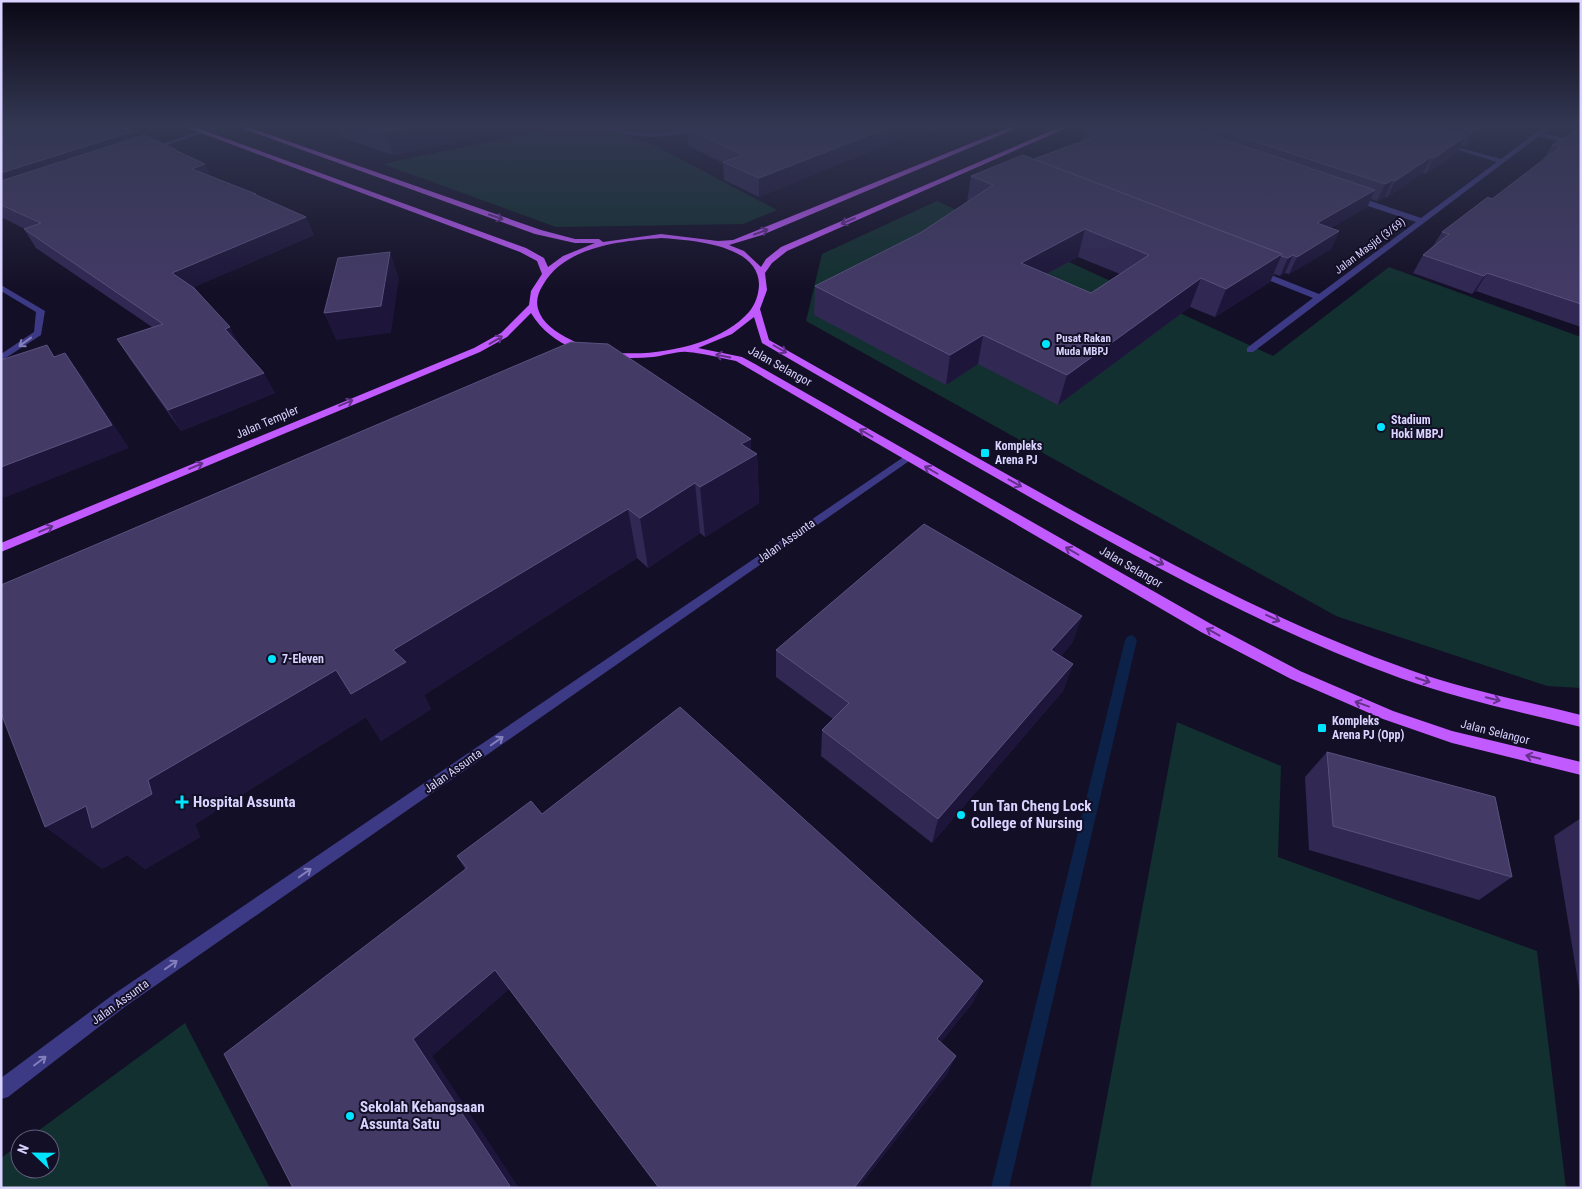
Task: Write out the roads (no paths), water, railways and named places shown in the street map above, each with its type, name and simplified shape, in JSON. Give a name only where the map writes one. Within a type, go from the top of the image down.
[{"type":"main road","points":[[334,180],[523,250],[541,260],[546,274]]},
{"type":"main road","points":[[393,180],[538,232],[575,241],[614,241],[661,236],[689,238],[714,243],[734,250],[750,261],[760,273],[764,291],[757,310],[741,325],[718,338],[686,349],[654,354],[620,355],[588,350],[562,338],[542,324],[533,306],[535,290],[546,274],[564,260],[579,252],[614,241]]},
{"type":"main road","points":[[714,243],[734,242],[759,233],[886,180]]},
{"type":"main road","points":[[760,273],[769,261],[784,249],[942,180]]},
{"type":"main road","name":"Jalan Templer","points":[[1,548],[390,384],[477,350],[504,335],[533,306]]},
{"type":"main road","name":"Jalan Selangor","points":[[757,310],[766,341],[962,454],[1198,582],[1301,631],[1406,674],[1445,687],[1581,721]]},
{"type":"main road","name":"Jalan Selangor","points":[[686,349],[739,359],[1256,656],[1349,700],[1452,737],[1581,769]]},
{"type":"main road","points":[[571,356],[588,350]]},
{"type":"street","name":"Jalan Masjid (3/69)","points":[[1250,350],[1476,180]]},
{"type":"street","points":[[1347,196],[1422,221]]},
{"type":"street","points":[[1248,268],[1320,298]]},
{"type":"street","points":[[1,287],[41,311],[38,333],[1,358]]},
{"type":"street","name":"Jalan Assunta","points":[[1,1090],[120,1000],[908,457]]},
{"type":"waterway","points":[[1000,1188],[1131,640]]},
{"type":"place","name":"Pusat Rakan Muda MBPJ","points":[[1046,344]]},
{"type":"place","name":"Stadium Hoki MBPJ","points":[[1381,427]]},
{"type":"place","name":"Kompleks Arena PJ","points":[[985,453]]},
{"type":"place","name":"7-Eleven","points":[[272,659]]},
{"type":"place","name":"Kompleks Arena PJ (Opp)","points":[[1322,728]]},
{"type":"place","name":"Hospital Assunta","points":[[182,802]]},
{"type":"place","name":"Tun Tan Cheng Lock College of Nursing","points":[[961,815]]},
{"type":"place","name":"Sekolah Kebangsaan Assunta Satu","points":[[350,1116]]}]
